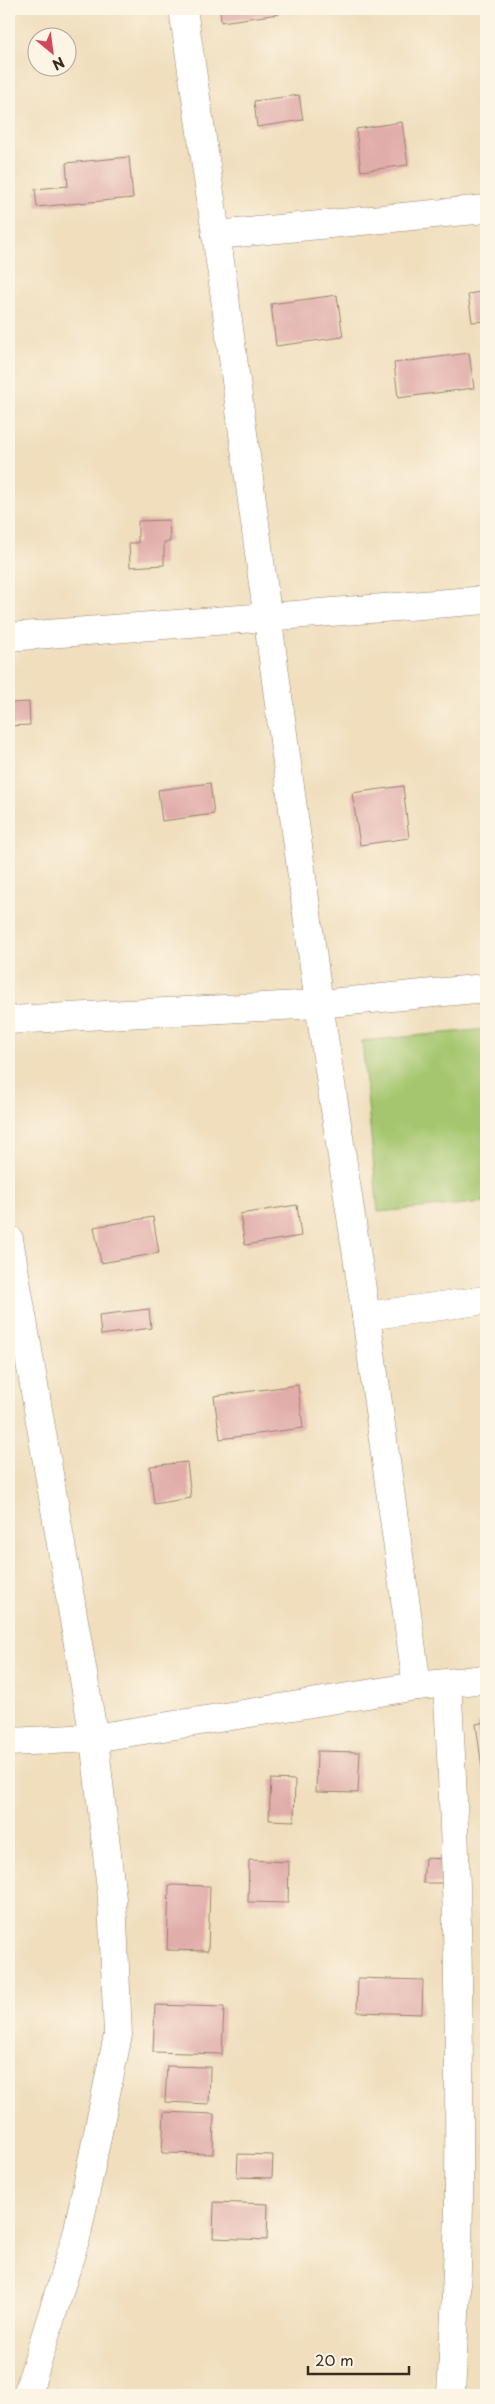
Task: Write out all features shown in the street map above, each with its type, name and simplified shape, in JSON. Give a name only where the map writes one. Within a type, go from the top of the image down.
[{"type":"street","points":[[183,9],[270,618],[319,1004],[366,1316],[417,1686]]},
{"type":"street","points":[[216,234],[486,208]]},
{"type":"street","points":[[9,637],[486,600]]},
{"type":"street","points":[[9,1020],[319,1004],[486,988]]},
{"type":"street","points":[[9,1240],[94,1738],[112,1899],[118,2035],[77,2234],[27,2395]]},
{"type":"street","points":[[366,1316],[486,1300]]},
{"type":"street","points":[[9,1742],[94,1738],[417,1686],[486,1679]]},
{"type":"street","points":[[448,1684],[455,1811],[458,1940],[459,2204],[451,2395]]},
{"type":"green space","points":[[486,1029],[486,1202],[378,1212],[362,1041]]},
{"type":"building","points":[[220,9],[279,9],[279,14],[221,22]]},
{"type":"building","points":[[299,95],[303,120],[257,127],[254,101]]},
{"type":"building","points":[[402,122],[408,165],[361,171],[356,129]]},
{"type":"building","points":[[129,157],[133,198],[37,207],[35,189],[68,186],[66,163]]},
{"type":"building","points":[[486,291],[486,321],[472,322],[468,294]]},
{"type":"building","points":[[337,295],[343,337],[276,346],[271,304]]},
{"type":"building","points":[[469,353],[474,388],[398,398],[394,363]]},
{"type":"building","points":[[169,520],[170,542],[164,542],[164,565],[130,567],[129,543],[138,543],[138,521]]},
{"type":"building","points":[[29,702],[30,725],[9,726],[9,703]]},
{"type":"building","points":[[210,783],[214,814],[162,821],[158,790]]},
{"type":"building","points":[[403,786],[409,838],[360,845],[352,793]]},
{"type":"building","points":[[297,1205],[301,1236],[245,1245],[240,1214]]},
{"type":"building","points":[[153,1217],[159,1253],[101,1263],[94,1227]]},
{"type":"building","points":[[149,1309],[151,1328],[101,1335],[99,1315]]},
{"type":"building","points":[[298,1385],[303,1428],[220,1439],[214,1396]]},
{"type":"building","points":[[187,1462],[191,1498],[154,1504],[150,1466]]},
{"type":"building","points":[[486,1722],[486,1767],[482,1768],[476,1724]]},
{"type":"building","points":[[317,1751],[360,1752],[358,1793],[316,1792]]},
{"type":"building","points":[[271,1779],[295,1780],[294,1821],[269,1820]]},
{"type":"building","points":[[425,1858],[445,1859],[444,1883],[423,1883]]},
{"type":"building","points":[[249,1860],[289,1862],[288,1903],[248,1902]]},
{"type":"building","points":[[169,1885],[210,1886],[208,1951],[167,1950]]},
{"type":"building","points":[[358,1978],[423,1980],[422,2014],[357,2012]]},
{"type":"building","points":[[155,2005],[224,2007],[222,2054],[153,2052]]},
{"type":"building","points":[[167,2066],[210,2067],[209,2104],[165,2102]]},
{"type":"building","points":[[164,2112],[214,2114],[213,2154],[162,2153]]},
{"type":"building","points":[[238,2154],[273,2155],[272,2178],[237,2177]]},
{"type":"building","points":[[214,2202],[268,2204],[267,2240],[213,2238]]}]
